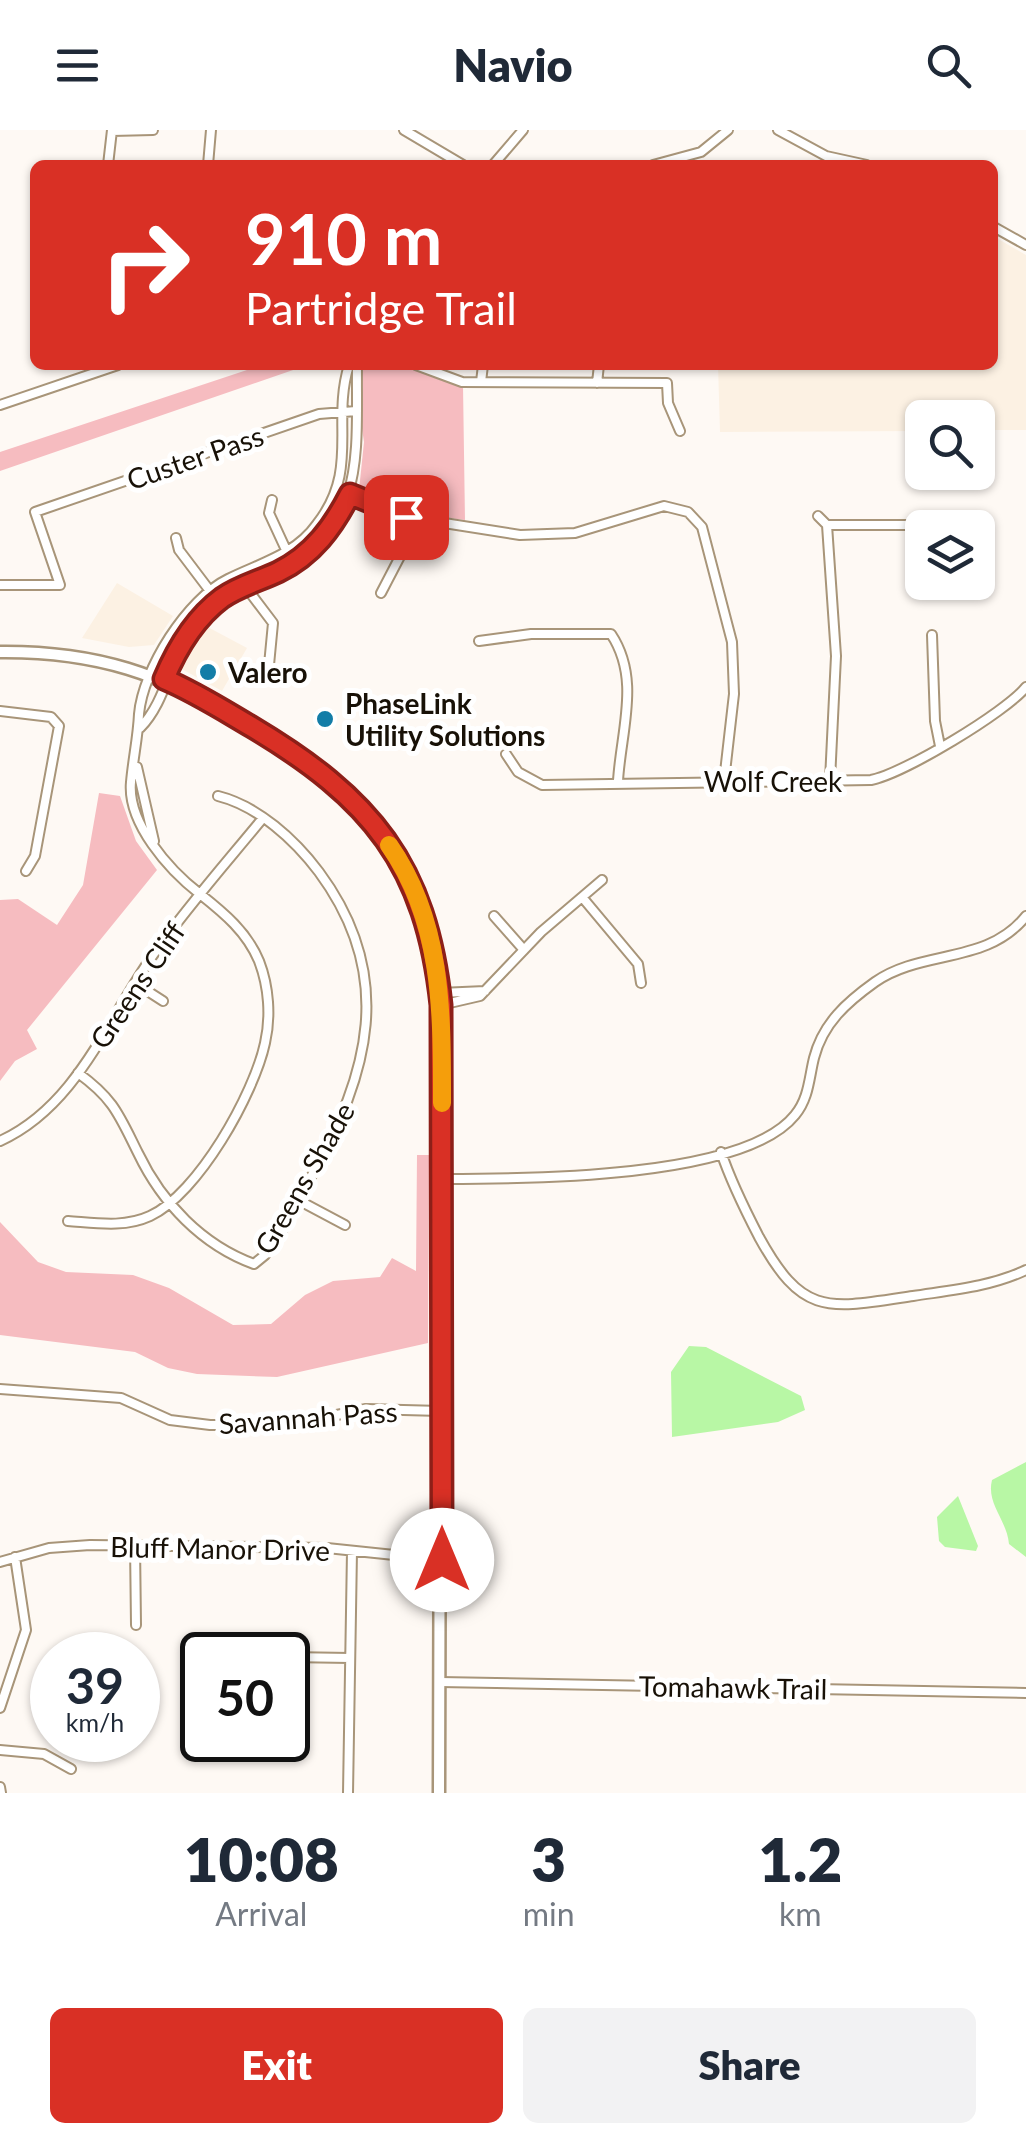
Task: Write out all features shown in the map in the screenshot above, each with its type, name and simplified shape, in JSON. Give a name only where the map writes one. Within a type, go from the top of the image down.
[{"type":"main road","points":[[0,652],[73,655],[159,677],[298,754],[326,774],[371,820],[416,895],[430,936],[440,999],[439,1793]]},
{"type":"street","points":[[109,160],[112,131],[153,130]]},
{"type":"street","points":[[208,160],[211,130]]},
{"type":"street","points":[[404,130],[455,160]]},
{"type":"street","points":[[496,160],[523,130]]},
{"type":"street","points":[[672,160],[702,152],[728,130]]},
{"type":"street","points":[[778,130],[824,160]]},
{"type":"street","points":[[998,229],[1026,245]]},
{"type":"street","points":[[0,405],[103,370]]},
{"type":"street","points":[[68,1220],[130,1222],[170,1204],[193,1183],[259,1066],[268,1026],[267,990],[259,961],[230,918],[176,871],[141,828],[131,783],[140,728],[150,719],[174,629],[210,590],[287,552],[318,524],[337,489],[345,453],[343,412],[348,370]]},
{"type":"street","points":[[159,677],[197,622],[218,601],[277,572],[320,541],[350,494],[358,460],[357,370]]},
{"type":"street","points":[[427,370],[448,380],[482,382],[668,383],[668,403],[680,431]]},
{"type":"street","points":[[482,382],[483,370]]},
{"type":"street","points":[[596,383],[598,370]]},
{"type":"street","name":"Custer Pass","points":[[0,585],[60,585],[36,512],[319,414],[356,411]]},
{"type":"street","points":[[337,489],[419,520],[547,536],[600,528],[664,506],[688,512],[702,526],[732,642],[734,694],[724,781]]},
{"type":"street","points":[[272,500],[270,513],[287,552]]},
{"type":"street","points":[[818,516],[827,526],[836,656],[830,780]]},
{"type":"street","points":[[380,592],[419,520]]},
{"type":"street","points":[[827,526],[905,525]]},
{"type":"street","points":[[176,538],[179,550],[210,590]]},
{"type":"street","points":[[272,560],[277,572]]},
{"type":"street","points":[[245,586],[273,623],[270,665]]},
{"type":"street","points":[[478,642],[530,634],[611,634],[625,660],[629,686],[618,781]]},
{"type":"street","points":[[932,635],[940,746]]},
{"type":"street","name":"Wolf Creek","points":[[506,754],[518,772],[542,785],[878,779],[1010,704],[1026,688]]},
{"type":"street","points":[[0,712],[56,721],[60,732],[35,856],[26,870]]},
{"type":"street","points":[[136,765],[154,840]]},
{"type":"street","name":"Greens Shade","points":[[170,1204],[211,1242],[254,1264],[274,1244],[344,1118],[358,1077],[368,1014],[366,980],[356,941],[335,896],[299,848],[263,818],[218,796]]},
{"type":"street","points":[[135,806],[148,803]]},
{"type":"street","name":"Greens Cliff","points":[[0,1141],[35,1119],[78,1073],[135,984],[200,894],[263,818]]},
{"type":"street","points":[[440,999],[485,991],[602,880]]},
{"type":"street","points":[[582,897],[638,964],[641,983]]},
{"type":"street","points":[[494,916],[524,950]]},
{"type":"street","points":[[441,1179],[583,1178],[721,1152],[772,1134],[795,1115],[809,1089],[823,1034],[851,1000],[892,972],[989,947],[1026,916]]},
{"type":"street","points":[[135,984],[163,1001]]},
{"type":"street","points":[[78,1073],[119,1110],[137,1152],[170,1204]]},
{"type":"street","points":[[721,1152],[733,1188],[777,1271],[792,1288],[808,1297],[841,1304],[894,1299],[977,1286],[1026,1270]]},
{"type":"street","points":[[298,1200],[344,1225]]},
{"type":"street","name":"Savannah Pass","points":[[0,1389],[121,1398],[170,1420],[210,1425],[288,1425],[366,1409],[442,1411]]},
{"type":"street","name":"Bluff Manor Drive","points":[[0,1562],[74,1545],[352,1551],[442,1560]]},
{"type":"street","points":[[135,1546],[136,1625]]},
{"type":"street","points":[[348,1793],[352,1551]]},
{"type":"street","points":[[0,1708],[26,1630],[15,1557]]},
{"type":"street","points":[[310,1658],[350,1658]]},
{"type":"street","name":"Tomahawk Trail","points":[[440,1682],[1026,1693]]},
{"type":"street","points":[[0,1750],[44,1754],[72,1769]]},
{"type":"shaded area","points":[[998,239],[1026,255],[1026,430],[995,430],[995,400],[905,400],[905,431],[720,432],[718,370],[998,370]]},
{"type":"shaded area","points":[[247,370],[293,370],[0,471],[0,452]]},
{"type":"shaded area","points":[[362,370],[420,370],[463,385],[465,520],[417,514],[359,490],[364,442],[359,408]]},
{"type":"shaded area","points":[[117,583],[173,616],[154,645],[129,647],[82,638]]},
{"type":"shaded area","points":[[202,624],[247,648],[222,691],[178,667]]},
{"type":"shaded area","points":[[99,793],[120,796],[136,841],[157,870],[27,1030],[37,1049],[15,1061],[0,1081],[0,900],[18,899],[57,925],[83,885]]},
{"type":"shaded area","points":[[417,1155],[429,1155],[428,1343],[277,1377],[197,1374],[168,1368],[135,1352],[0,1335],[0,1222],[38,1262],[66,1272],[133,1275],[169,1288],[233,1325],[271,1324],[305,1295],[333,1281],[380,1277],[392,1258],[416,1271]]},
{"type":"shaded area","points":[[689,1346],[706,1347],[801,1396],[805,1410],[778,1422],[672,1437],[671,1372]]},
{"type":"shaded area","points":[[1026,1462],[1026,1557],[1009,1544],[991,1489],[992,1480]]},
{"type":"shaded area","points":[[958,1496],[978,1546],[976,1551],[945,1547],[939,1541],[937,1517]]},
{"type":"slow traffic","points":[[389,845],[414,889],[437,968],[442,1103]]},
{"type":"place","name":"Valero","points":[[208,672]]},
{"type":"place","name":"PhaseLink Utility Solutions","points":[[325,719]]},
{"type":"route","points":[[406,517],[350,494],[330,530],[310,551],[277,572],[232,592],[209,609],[189,633],[164,679],[184,687],[326,774],[371,820],[392,849],[422,910],[437,968],[441,1005],[442,1560]]}]
